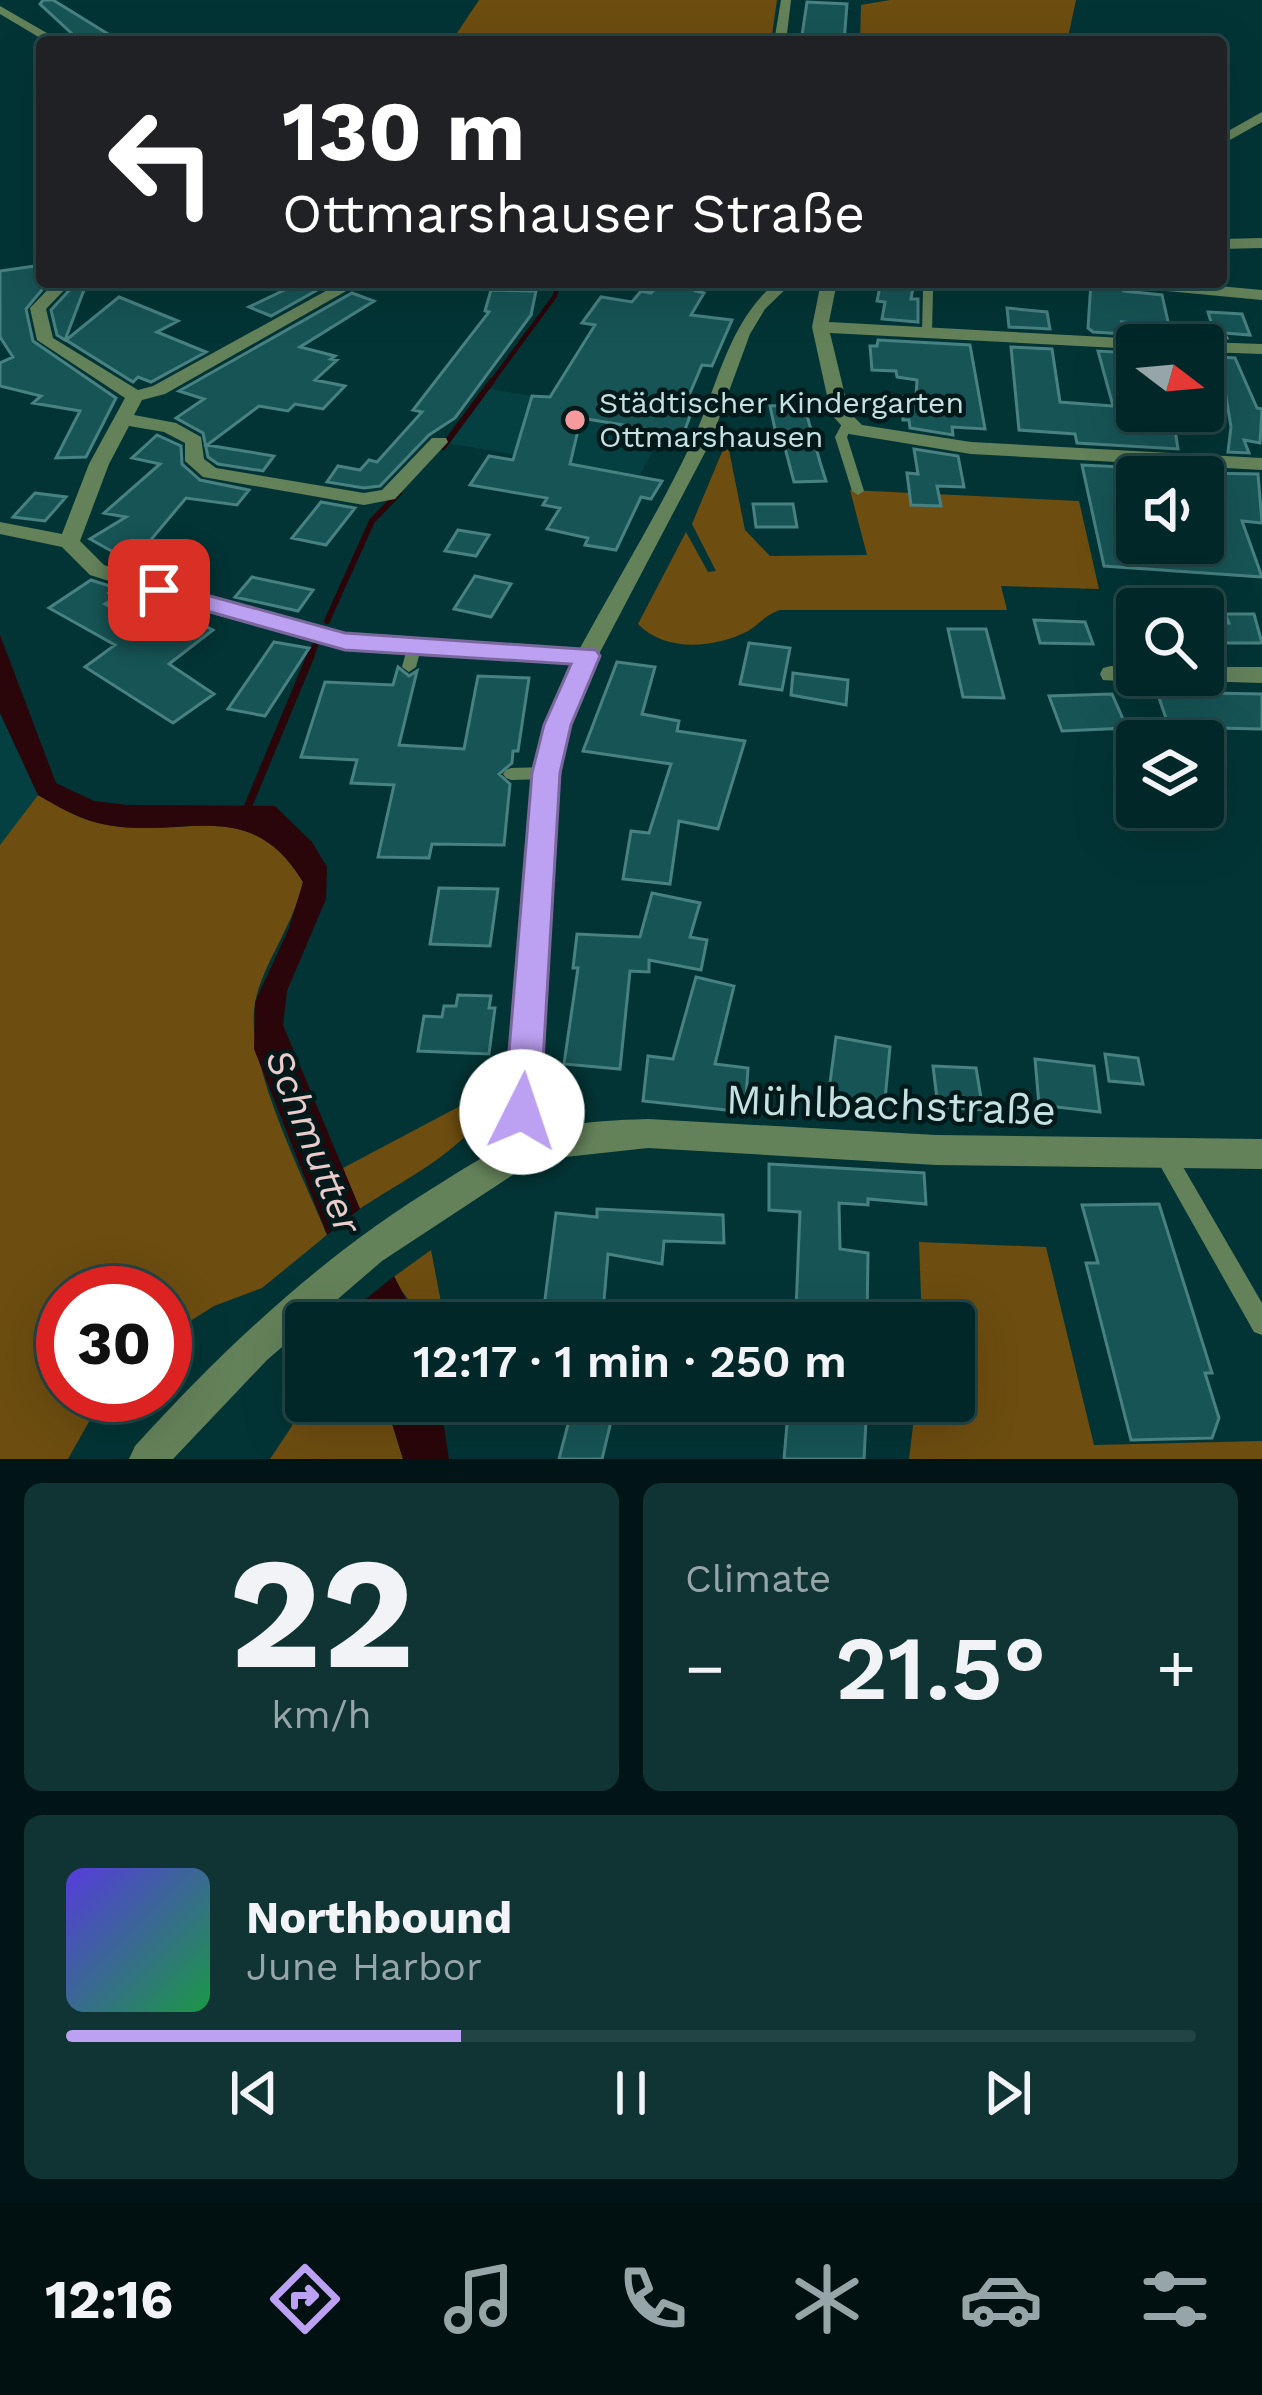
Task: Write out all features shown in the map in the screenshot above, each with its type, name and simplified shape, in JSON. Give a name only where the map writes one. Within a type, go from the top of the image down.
[{"type":"street","points":[[781,36],[786,0]]},
{"type":"street","points":[[0,8],[45,36]]},
{"type":"street","points":[[1227,138],[1262,116]]},
{"type":"street","points":[[1227,244],[1261,242]]},
{"type":"street","points":[[58,288],[38,308],[45,340],[135,396],[159,390],[343,288]]},
{"type":"street","points":[[519,1154],[546,773],[557,725],[587,656],[700,443],[742,334],[758,306],[778,288]]},
{"type":"street","points":[[828,288],[820,327],[840,414],[856,430],[971,448],[1262,464]]},
{"type":"street","points":[[1188,288],[1262,295]]},
{"type":"street","points":[[820,327],[1116,343]]},
{"type":"street","points":[[1224,348],[1262,349]]},
{"type":"street","points":[[69,542],[99,464],[135,396]]},
{"type":"street","points":[[123,418],[169,428],[194,440],[195,461],[210,473],[364,499],[388,495],[439,442]]},
{"type":"street","points":[[0,528],[69,542],[98,570],[226,611],[412,656],[587,656]]},
{"type":"street","points":[[1224,674],[1262,675]]},
{"type":"street","name":"Mühlbachstraße","points":[[148,1459],[212,1388],[298,1307],[412,1218],[519,1154],[581,1137],[641,1135],[909,1149],[1262,1154]]},
{"type":"lane","points":[[926,332],[928,290]]},
{"type":"lane","points":[[848,422],[841,437],[858,491]]},
{"type":"lane","points":[[511,774],[546,773]]},
{"type":"lane","points":[[1165,1155],[1262,1324]]},
{"type":"shaded area","points":[[479,0],[777,0],[772,36],[455,36]]},
{"type":"shaded area","points":[[890,0],[1076,0],[1068,36],[860,36],[861,5]]},
{"type":"shaded area","name":"Städtischer Kindergarten Ottmarshausen","points":[[485,388],[693,408],[683,435],[662,433],[640,475],[446,443]]},
{"type":"shaded area","points":[[727,440],[745,530],[770,556],[867,555],[850,490],[1079,501],[1099,589],[1001,586],[1007,610],[780,610],[748,631],[721,641],[691,645],[662,640],[638,624],[686,532],[708,572],[716,571],[692,524]]},
{"type":"shaded area","points":[[0,713],[38,795],[0,845]]},
{"type":"shaded area","points":[[38,795],[98,823],[128,828],[236,829],[259,837],[282,854],[303,882],[258,990],[254,1028],[278,1120],[327,1235],[262,1288],[192,1320],[192,1266],[36,1266],[36,1422],[89,1422],[68,1459],[0,1459],[0,845]]},
{"type":"shaded area","points":[[496,1087],[488,1108],[459,1142],[360,1209],[343,1168]]},
{"type":"shaded area","points":[[919,1242],[1046,1247],[1094,1445],[1262,1441],[1262,1459],[909,1459],[913,1422],[975,1422],[975,1302],[921,1302]]},
{"type":"shaded area","points":[[431,1250],[441,1302],[410,1302],[392,1278]]},
{"type":"shaded area","points":[[293,1422],[392,1422],[403,1459],[270,1459]]},
{"type":"water","name":"Schmutter","points":[[0,635],[56,783],[94,801],[127,805],[275,806],[312,842],[327,867],[326,899],[287,991],[283,1025],[360,1209],[407,1302],[354,1302],[254,1049],[255,1002],[289,928],[303,882],[282,854],[259,837],[236,829],[128,828],[98,823],[38,795],[0,713]]},
{"type":"water","points":[[392,1422],[443,1422],[449,1459],[403,1459]]},
{"type":"pier","points":[[365,1205],[397,1274],[362,1302],[349,1302],[322,1239]]},
{"type":"building","points":[[53,0],[111,36],[75,36],[40,4]]},
{"type":"building","points":[[807,2],[847,4],[844,36],[802,36]]},
{"type":"building","points":[[36,266],[36,288],[44,288],[26,309],[33,341],[116,398],[86,457],[56,458],[80,411],[33,403],[41,396],[0,386],[0,363],[13,357],[0,337],[0,271]]},
{"type":"building","points":[[71,288],[85,288],[65,340],[57,335],[51,310]]},
{"type":"building","points":[[289,288],[321,288],[271,316],[249,307]]},
{"type":"building","points":[[656,288],[698,288],[696,291],[704,293],[691,315],[732,320],[712,366],[702,365],[684,407],[693,408],[683,435],[581,418],[570,464],[662,481],[651,499],[641,497],[616,550],[585,545],[588,538],[547,529],[560,508],[543,505],[547,498],[470,485],[489,456],[513,460],[532,396],[550,397],[595,325],[582,323],[601,297],[632,302],[641,291],[651,293]]},
{"type":"building","points":[[880,288],[913,288],[918,322],[882,319],[885,302],[877,301]]},
{"type":"building","points":[[1091,288],[1162,295],[1169,324],[1122,322],[1116,324],[1116,333],[1088,328]]},
{"type":"building","points":[[491,290],[536,291],[531,315],[455,418],[429,435],[380,486],[327,482],[338,466],[360,470],[369,460],[377,462],[422,412],[413,410],[489,312],[485,311]]},
{"type":"building","points":[[352,293],[374,301],[300,347],[335,356],[331,359],[337,360],[315,380],[345,386],[323,409],[295,404],[288,411],[259,406],[207,445],[274,456],[263,471],[218,464],[208,457],[203,433],[176,418],[204,399],[179,391]]},
{"type":"building","points":[[119,297],[178,321],[157,332],[206,352],[151,382],[138,377],[133,382],[66,340]]},
{"type":"building","points":[[1007,308],[1047,312],[1050,329],[1009,327]]},
{"type":"building","points":[[1208,312],[1242,314],[1250,335],[1224,333],[1224,324],[1212,324]]},
{"type":"building","points":[[878,340],[970,345],[985,429],[952,427],[953,435],[910,428],[909,420],[903,420],[900,397],[916,397],[917,380],[897,377],[896,371],[872,370],[870,346],[877,346]]},
{"type":"building","points":[[1011,347],[1052,349],[1060,402],[1113,406],[1098,351],[1116,352],[1116,432],[1175,432],[1178,449],[1077,443],[1075,434],[1019,430]]},
{"type":"building","points":[[1224,357],[1235,358],[1257,408],[1262,409],[1260,443],[1244,440],[1249,453],[1228,452],[1231,427]]},
{"type":"building","points":[[804,405],[826,481],[794,482],[780,429],[775,429],[770,406]]},
{"type":"building","points":[[157,435],[181,446],[182,464],[200,480],[249,490],[237,505],[186,498],[149,542],[170,554],[142,572],[115,564],[124,558],[90,539],[126,517],[104,513],[160,464],[132,458]]},
{"type":"building","points":[[914,449],[958,456],[964,487],[937,486],[941,506],[911,505],[907,473],[918,474]]},
{"type":"building","points":[[1082,465],[1116,467],[1116,564],[1224,564],[1224,473],[1258,474],[1262,523],[1242,521],[1262,577],[1104,566]]},
{"type":"building","points":[[35,493],[66,497],[45,521],[13,517]]},
{"type":"building","points":[[321,502],[355,508],[326,545],[292,538]]},
{"type":"building","points":[[753,504],[793,504],[797,527],[756,527]]},
{"type":"building","points":[[458,530],[489,535],[476,556],[445,551]]},
{"type":"building","points":[[475,576],[511,584],[491,617],[454,609]]},
{"type":"building","points":[[252,577],[313,590],[298,611],[235,597]]},
{"type":"building","points":[[91,580],[116,588],[109,593],[117,597],[105,604],[152,629],[176,612],[213,630],[169,664],[214,694],[173,723],[85,667],[115,645],[49,608]]},
{"type":"building","points":[[1225,614],[1254,614],[1262,643],[1224,643],[1224,623],[1229,623]]},
{"type":"building","points":[[1034,620],[1085,622],[1093,644],[1040,643]]},
{"type":"building","points":[[948,629],[986,629],[1004,698],[963,697]]},
{"type":"building","points":[[274,642],[309,648],[265,716],[228,709]]},
{"type":"building","points":[[749,643],[790,648],[782,690],[740,684]]},
{"type":"building","points":[[617,662],[655,667],[642,714],[679,721],[677,731],[745,741],[718,829],[679,821],[670,884],[623,879],[631,831],[649,833],[671,764],[583,751]]},
{"type":"building","points":[[398,667],[409,676],[417,671],[399,745],[464,749],[478,676],[529,678],[518,751],[513,751],[512,763],[499,774],[510,784],[504,845],[432,844],[429,858],[378,857],[394,785],[351,783],[357,760],[301,757],[325,682],[393,685]]},
{"type":"building","points":[[793,673],[848,680],[846,705],[791,695]]},
{"type":"building","points":[[1112,694],[1123,720],[1116,720],[1116,729],[1062,731],[1049,696]]},
{"type":"building","points":[[1262,694],[1262,729],[1224,728],[1224,720],[1167,720],[1158,696]]},
{"type":"building","points":[[439,888],[498,889],[490,946],[430,944]]},
{"type":"building","points":[[652,893],[700,903],[690,937],[707,940],[701,970],[649,960],[649,972],[630,971],[620,1069],[564,1064],[578,968],[573,968],[577,934],[640,937]]},
{"type":"building","points":[[696,977],[734,986],[715,1064],[748,1068],[745,1112],[643,1101],[648,1056],[673,1059]]},
{"type":"building","points":[[458,995],[491,996],[489,1008],[495,1008],[489,1054],[418,1051],[424,1016],[442,1017],[444,1006],[456,1006]]},
{"type":"building","points":[[836,1037],[890,1047],[884,1110],[828,1098]]},
{"type":"building","points":[[1105,1054],[1138,1058],[1143,1084],[1109,1081]]},
{"type":"building","points":[[1035,1059],[1094,1066],[1100,1112],[1039,1105]]},
{"type":"building","points":[[933,1066],[976,1068],[983,1110],[938,1107]]},
{"type":"building","points":[[769,1164],[924,1173],[926,1204],[868,1199],[868,1205],[839,1203],[840,1249],[868,1253],[867,1302],[796,1302],[800,1212],[769,1210]]},
{"type":"building","points":[[1159,1204],[1212,1373],[1205,1373],[1219,1418],[1212,1438],[1131,1440],[1086,1263],[1098,1263],[1082,1205]]},
{"type":"building","points":[[597,1209],[723,1215],[724,1243],[664,1241],[662,1264],[608,1254],[604,1302],[545,1302],[556,1213],[597,1217]]},
{"type":"building","points":[[569,1422],[611,1422],[602,1459],[559,1459]]},
{"type":"building","points":[[787,1422],[866,1422],[864,1459],[784,1459]]},
{"type":"waterway","points":[[490,384],[557,288]]},
{"type":"waterway","points":[[443,447],[492,381]]},
{"type":"waterway","points":[[327,621],[372,521],[399,493]]},
{"type":"waterway","points":[[310,658],[315,646]]},
{"type":"waterway","points":[[246,811],[311,655]]},
{"type":"place","name":"Städtischer Kindergarten Ottmarshausen","points":[[575,420]]},
{"type":"route","points":[[159,590],[345,641],[587,656],[557,725],[546,773],[522,1112]]}]
